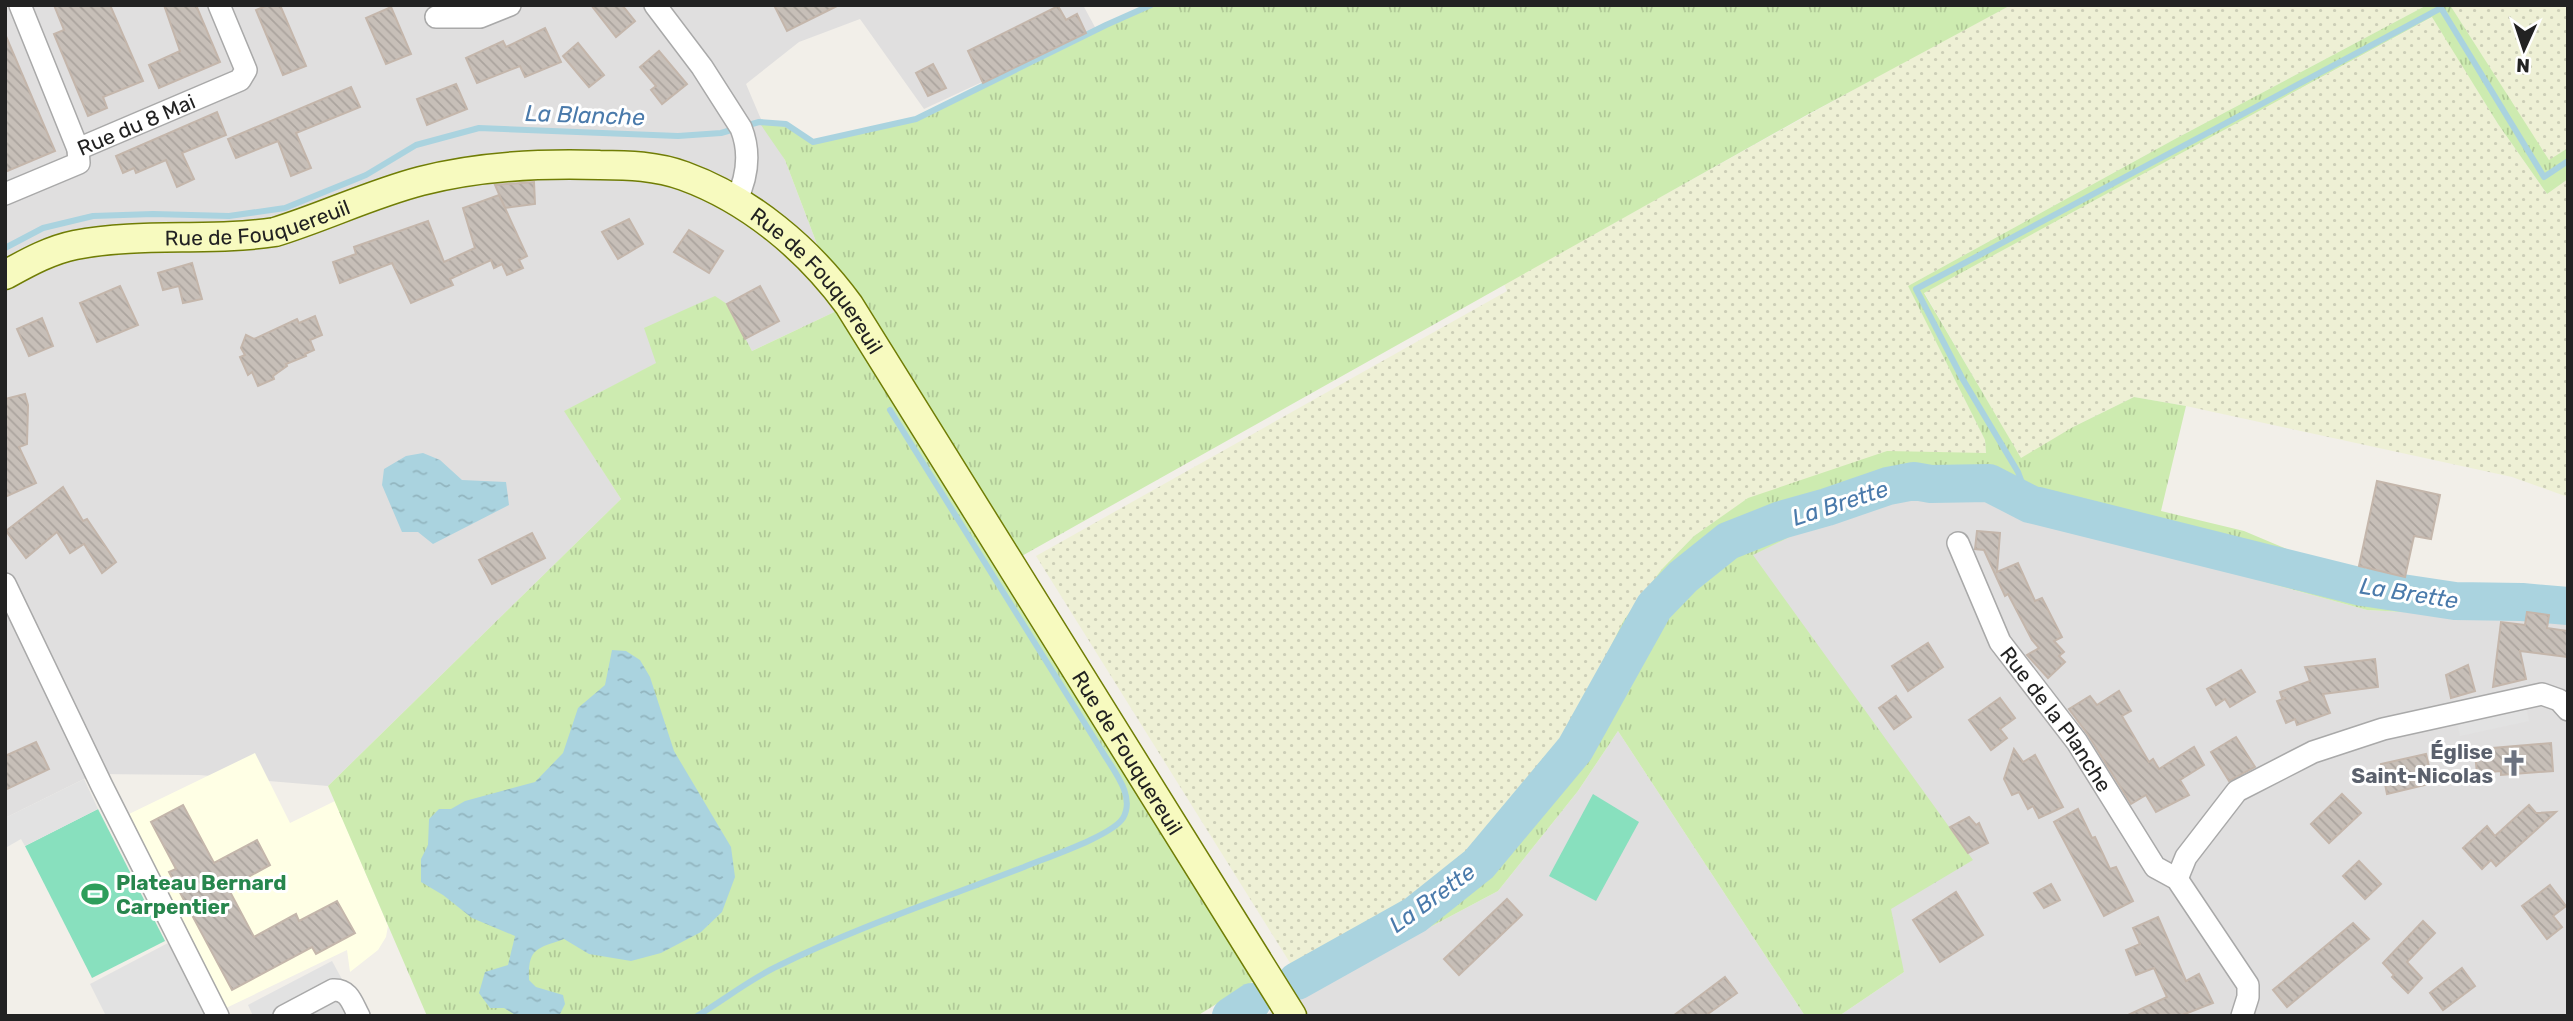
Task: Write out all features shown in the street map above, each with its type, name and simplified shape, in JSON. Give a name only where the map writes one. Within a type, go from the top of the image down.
[{"type":"street","points":[[20,5],[78,149]]},
{"type":"street","name":"Rue du 8 Mai","points":[[5,194],[79,163],[78,149],[240,80],[246,70],[219,5]]},
{"type":"street","points":[[436,17],[480,17],[510,5]]},
{"type":"street","points":[[655,5],[702,67],[740,127],[747,175],[736,201]]},
{"type":"street","name":"Rue de Fouquereuil","points":[[5,275],[38,257],[73,245],[120,239],[252,236],[275,232],[419,181],[484,169],[566,164],[640,166],[683,175],[736,201],[783,234],[831,281],[849,305],[1290,1013]]},
{"type":"street","name":"Rue de la Planche","points":[[1958,543],[2000,642],[2077,743],[2155,867],[2177,878]]},
{"type":"street","points":[[5,584],[99,780],[218,1016]]},
{"type":"street","points":[[2242,1016],[2248,997],[2248,985],[2177,878],[2186,857],[2237,791],[2313,752],[2383,729],[2542,694],[2559,700],[2568,710]]},
{"type":"street","points":[[284,1016],[333,990],[342,990],[348,994],[359,1016]]},
{"type":"shaded area","points":[[5,5],[1083,5],[1096,29],[924,109],[860,19],[799,42],[746,84],[760,117],[785,160],[831,281],[849,305],[752,351],[745,339],[657,363],[565,411],[621,499],[328,786],[199,775],[94,774],[5,818]]},
{"type":"shaded area","points":[[2011,5],[2427,5],[2175,139],[1908,286],[1985,440],[1986,453],[1953,454],[1749,498],[1694,536],[1662,569],[1558,746],[1466,861],[1391,909],[1292,966],[1036,556],[1507,291],[1504,284]]},
{"type":"shaded area","points":[[2450,5],[2568,5],[2568,148],[2549,161]]},
{"type":"shaded area","points":[[2433,17],[2498,124],[2547,194],[2568,179],[2568,497],[2512,477],[2134,397],[2073,427],[2021,459],[1924,292]]},
{"type":"shaded area","points":[[1942,494],[2001,501],[2067,522],[2214,560],[2243,576],[2367,610],[2421,613],[2451,611],[2513,618],[2524,608],[2568,617],[2568,1016],[1839,1016],[1904,972],[1752,555],[1806,529],[1891,502]]},
{"type":"shaded area","points":[[2526,706],[2529,721],[2460,736],[2457,721]]},
{"type":"shaded area","points":[[1618,731],[1805,1016],[1263,1016],[1498,891],[1578,791]]},
{"type":"shaded area","points":[[255,753],[290,823],[335,801],[388,926],[386,937],[378,950],[350,972],[347,950],[224,1009],[129,814]]},
{"type":"shaded area","points":[[84,779],[98,809],[25,846],[21,839],[7,847],[5,818]]},
{"type":"shaded area","points":[[168,943],[207,1016],[106,1016],[90,984]]},
{"type":"shaded area","points":[[332,961],[362,1016],[253,1016],[248,1005]]},
{"type":"green space","points":[[1151,5],[2011,5],[1805,116],[1011,562],[1265,974],[1197,1016],[427,1016],[328,786],[621,499],[564,411],[656,363],[644,328],[715,296],[727,304],[752,351],[849,305],[831,281],[785,160],[759,122],[786,124],[813,141],[916,119],[1096,29]]},
{"type":"green space","points":[[2427,5],[2450,5],[2549,160],[2568,148],[2568,179],[2547,194],[2498,124],[2432,17],[1924,293],[2021,458],[2073,427],[2134,397],[2186,406],[2161,511],[2244,531],[2289,550],[2415,588],[2568,595],[2568,617],[2525,608],[2513,618],[2451,611],[2421,613],[2367,610],[2243,576],[2214,560],[2067,522],[2001,501],[1942,494],[1891,503],[1806,529],[1753,555],[1973,860],[1891,909],[1904,972],[1839,1016],[1805,1016],[1618,731],[1578,791],[1498,891],[1306,993],[1292,966],[1391,909],[1466,861],[1558,746],[1624,620],[1662,569],[1694,536],[1748,498],[1887,451],[1986,453],[1985,440],[1908,286],[2175,139]]},
{"type":"green space","points":[[1593,794],[1639,822],[1596,901],[1549,876]]},
{"type":"green space","name":"Plateau Bernard Carpentier","points":[[98,809],[165,941],[92,978],[25,846]]},
{"type":"water","points":[[423,453],[440,460],[462,480],[506,482],[509,505],[433,544],[418,532],[402,532],[382,485],[384,469],[406,456]]},
{"type":"water","points":[[612,650],[626,651],[640,660],[650,677],[674,751],[731,847],[735,877],[722,912],[701,932],[661,953],[631,961],[589,954],[564,939],[536,951],[530,962],[529,980],[536,987],[563,995],[565,1004],[559,1016],[517,1016],[504,1008],[490,1008],[479,993],[485,972],[508,965],[515,936],[472,918],[421,882],[421,859],[428,845],[429,819],[439,809],[451,809],[465,801],[535,782],[563,753],[578,708],[605,685]]},
{"type":"building","points":[[54,5],[110,5],[143,81],[103,97],[107,108],[88,116],[54,34],[64,30]]},
{"type":"building","points":[[164,5],[196,5],[220,62],[159,88],[149,65],[180,51]]},
{"type":"building","points":[[268,5],[280,5],[306,66],[283,75],[256,10]]},
{"type":"building","points":[[591,5],[622,5],[635,21],[616,37]]},
{"type":"building","points":[[774,5],[839,5],[787,31]]},
{"type":"building","points":[[1058,6],[1066,20],[1077,14],[1086,33],[983,83],[968,51]]},
{"type":"building","points":[[391,7],[411,54],[386,64],[366,18]]},
{"type":"building","points":[[545,28],[561,62],[525,77],[520,66],[477,83],[466,58],[503,41],[506,47]]},
{"type":"building","points":[[5,34],[55,151],[5,172]]},
{"type":"building","points":[[578,43],[604,75],[589,87],[563,56]]},
{"type":"building","points":[[659,51],[687,84],[662,104],[651,90],[656,86],[640,67]]},
{"type":"building","points":[[933,64],[946,88],[928,96],[916,73]]},
{"type":"building","points":[[456,84],[467,109],[427,125],[417,99]]},
{"type":"building","points":[[351,87],[360,107],[296,133],[311,168],[291,176],[278,141],[236,158],[228,139]]},
{"type":"building","points":[[217,112],[226,135],[182,153],[194,179],[177,187],[166,160],[136,173],[134,168],[123,173],[116,156]]},
{"type":"building","points":[[534,182],[535,204],[505,208],[495,185]]},
{"type":"building","points":[[499,195],[527,256],[519,260],[523,268],[507,275],[502,264],[494,268],[491,260],[450,279],[453,285],[411,303],[392,263],[340,283],[333,262],[356,254],[354,247],[428,221],[444,262],[475,248],[463,208]]},
{"type":"building","points":[[629,219],[643,244],[618,259],[602,232]]},
{"type":"building","points":[[689,230],[723,251],[709,273],[674,252]]},
{"type":"building","points":[[192,263],[202,299],[183,303],[179,286],[163,290],[158,273]]},
{"type":"building","points":[[120,286],[138,325],[97,342],[80,303]]},
{"type":"building","points":[[760,286],[779,321],[745,339],[727,304]]},
{"type":"building","points":[[315,316],[322,335],[310,340],[314,350],[286,364],[287,366],[273,376],[274,379],[258,386],[252,372],[248,375],[240,357],[245,355],[241,348],[246,335],[254,339],[297,319],[299,323]]},
{"type":"building","points":[[42,318],[53,346],[29,356],[17,329]]},
{"type":"building","points":[[25,394],[28,405],[27,444],[19,447],[36,483],[5,497],[5,399]]},
{"type":"building","points":[[2377,481],[2440,495],[2431,539],[2414,536],[2405,577],[2359,566]]},
{"type":"building","points":[[63,487],[83,521],[87,519],[116,562],[102,573],[84,544],[70,553],[57,532],[26,558],[6,531]]},
{"type":"building","points":[[1977,531],[2000,533],[1997,572],[2018,563],[2035,601],[2042,598],[2062,637],[2054,641],[2064,652],[2059,656],[2065,662],[2048,678],[2027,655],[2039,648],[2008,594],[2005,596],[1984,550],[1975,549]]},
{"type":"building","points":[[532,533],[545,558],[492,584],[479,560]]},
{"type":"building","points":[[2527,612],[2549,615],[2547,628],[2568,631],[2568,657],[2520,651],[2526,679],[2493,687],[2501,622],[2525,625]]},
{"type":"building","points":[[1928,643],[1943,667],[1908,691],[1892,666]]},
{"type":"building","points":[[2375,659],[2378,687],[2323,694],[2330,713],[2297,725],[2295,719],[2286,723],[2277,701],[2286,698],[2282,698],[2280,692],[2310,681],[2305,667]]},
{"type":"building","points":[[2468,665],[2475,691],[2451,698],[2446,675]]},
{"type":"building","points":[[2241,670],[2255,692],[2230,707],[2225,699],[2216,705],[2207,689]]},
{"type":"building","points":[[2119,691],[2131,711],[2122,716],[2149,762],[2153,759],[2159,769],[2194,747],[2204,765],[2180,780],[2189,795],[2156,812],[2146,795],[2131,804],[2069,709],[2090,696],[2097,705]]},
{"type":"building","points":[[1896,696],[1911,717],[1894,729],[1879,708]]},
{"type":"building","points":[[2000,698],[2015,718],[2000,729],[2007,738],[1991,750],[1969,720]]},
{"type":"building","points":[[2236,737],[2255,767],[2229,781],[2211,752]]},
{"type":"building","points":[[36,742],[49,769],[5,790],[5,756]]},
{"type":"building","name":"Église Saint-Nicolas","points":[[2551,743],[2553,771],[2501,775],[2501,771],[2477,773],[2475,754],[2494,752],[2493,748]]},
{"type":"building","points":[[2014,749],[2023,762],[2035,755],[2063,807],[2039,818],[2033,806],[2028,809],[2019,792],[2012,795],[2004,779]]},
{"type":"building","points":[[2426,754],[2433,783],[2387,794],[2381,764]]},
{"type":"building","points":[[2342,794],[2361,813],[2329,843],[2311,824]]},
{"type":"building","points":[[183,805],[214,863],[257,840],[270,865],[228,888],[254,937],[296,914],[299,921],[337,901],[355,933],[316,954],[312,947],[232,990],[169,872],[176,869],[151,822]]},
{"type":"building","points":[[2529,805],[2536,813],[2556,812],[2496,866],[2491,860],[2482,869],[2463,848],[2487,826],[2495,836]]},
{"type":"building","points":[[2078,809],[2110,869],[2116,867],[2133,901],[2104,916],[2054,822]]},
{"type":"building","points":[[1969,817],[1976,825],[1979,823],[1988,843],[1968,853],[1950,827]]},
{"type":"building","points":[[2359,861],[2381,884],[2365,899],[2343,876]]},
{"type":"building","points":[[2051,884],[2060,900],[2044,908],[2034,893]]},
{"type":"building","points":[[2550,885],[2566,906],[2553,916],[2562,927],[2547,939],[2522,906]]},
{"type":"building","points":[[1956,892],[1983,935],[1940,962],[1913,920]]},
{"type":"building","points":[[1507,899],[1522,915],[1459,975],[1444,959]]},
{"type":"building","points":[[2158,917],[2186,981],[2199,974],[2213,1003],[2180,1016],[2126,1016],[2167,997],[2154,968],[2136,975],[2126,950],[2140,944],[2133,928]]},
{"type":"building","points":[[2423,921],[2435,933],[2407,962],[2422,978],[2408,993],[2383,963]]},
{"type":"building","points":[[2353,923],[2369,939],[2287,1007],[2273,990]]},
{"type":"building","points":[[2462,968],[2475,986],[2443,1010],[2430,993]]},
{"type":"building","points":[[1725,977],[1737,993],[1705,1016],[1673,1016]]},
{"type":"waterway","name":"La Blanche","points":[[5,248],[43,228],[93,216],[229,216],[285,208],[366,175],[416,145],[479,128],[678,136],[721,133],[759,122],[786,124],[813,142],[916,119],[1151,5]]},
{"type":"waterway","points":[[2030,504],[2018,472],[1962,378],[1916,289],[2441,8],[2544,177],[2568,161]]},
{"type":"waterway","points":[[697,1016],[757,977],[808,952],[1092,839],[1116,825],[1126,810],[1125,792],[1117,775],[890,410]]},
{"type":"waterway","name":"La Brette","points":[[1297,981],[1415,915],[1479,864],[1575,749],[1654,607],[1683,577],[1728,541],[1781,520],[1888,486],[1914,481],[1931,484],[1989,483],[2030,504],[2362,587],[2455,601],[2568,606]]},
{"type":"waterway","points":[[1231,1016],[1252,1002]]},
{"type":"place","name":"Église Saint-Nicolas","points":[[2514,763]]},
{"type":"place","name":"Plateau Bernard Carpentier","points":[[95,894]]}]
